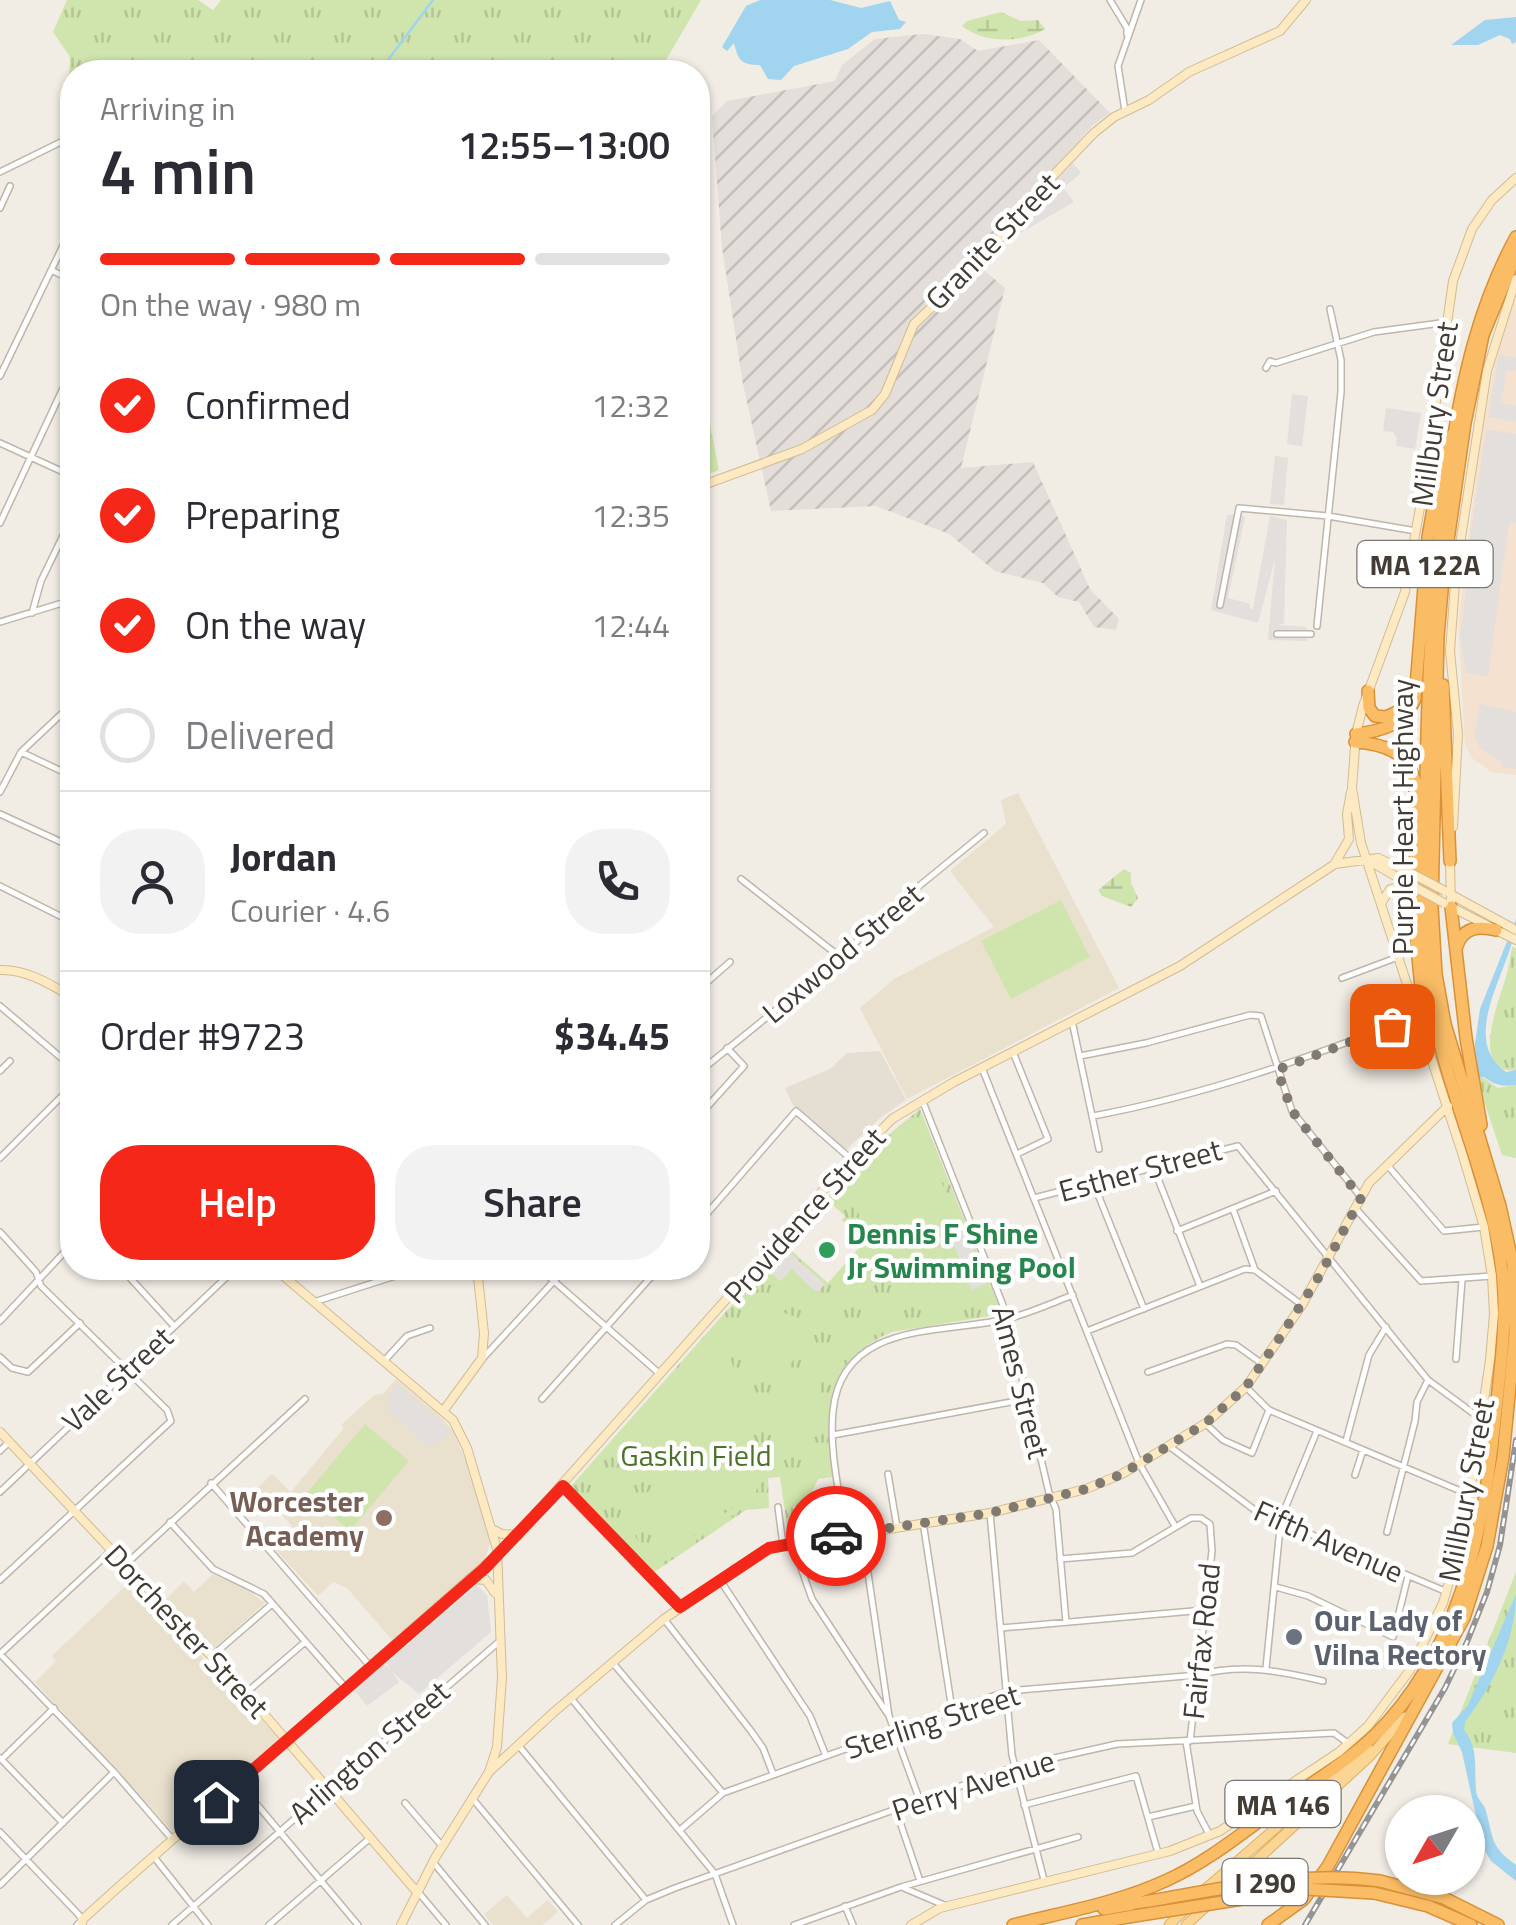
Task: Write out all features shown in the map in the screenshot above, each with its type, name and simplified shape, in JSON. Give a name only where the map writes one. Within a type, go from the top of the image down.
[{"type":"highway","name":"Purple Heart Highway","points":[[1148,1895],[1341,1764],[1391,1718],[1428,1666],[1457,1604],[1478,1534],[1490,1464],[1503,1330],[1502,1272],[1490,1210],[1453,1109],[1428,990],[1424,864],[1432,588],[1443,498],[1468,360],[1484,304],[1516,237]]},
{"type":"highway","name":"Purple Heart Highway","points":[[1268,1925],[1304,1899],[1328,1866],[1444,1660],[1479,1575],[1503,1457],[1516,1308],[1510,1250],[1496,1192],[1448,1041],[1434,955],[1435,722],[1441,598],[1465,423],[1482,335],[1516,255]]},
{"type":"highway","name":"MA 122A","points":[[1415,699],[1430,518],[1443,450],[1468,360]]},
{"type":"highway","name":"MA 122A","points":[[1441,598],[1450,861]]},
{"type":"highway","points":[[1368,690],[1369,708],[1378,717],[1396,714],[1415,699]]},
{"type":"highway","points":[[1356,738],[1396,723],[1415,699]]},
{"type":"highway","points":[[1356,738],[1395,751],[1408,764],[1415,781],[1414,906],[1419,981],[1453,1109]]},
{"type":"highway","points":[[1447,899],[1471,1073],[1496,1192]]},
{"type":"highway","points":[[1456,950],[1462,935],[1472,928],[1498,926]]},
{"type":"highway","name":"I 290","points":[[1013,1925],[1148,1895],[1331,1876],[1444,1898],[1498,1925]]},
{"type":"highway","name":"I 290","points":[[1082,1925],[1294,1890],[1377,1887],[1471,1925]]},
{"type":"main road","points":[[1186,1925],[1381,1745],[1413,1707],[1444,1660]]},
{"type":"main road","points":[[1170,1925],[1218,1878],[1358,1758],[1391,1718]]},
{"type":"street","points":[[1110,0],[1127,28],[1128,37]]},
{"type":"street","points":[[1125,111],[1118,76],[1141,0]]},
{"type":"street","name":"Granite Street","points":[[710,482],[810,445],[872,410],[884,394],[906,337],[922,314],[980,263],[1025,205],[1094,133],[1205,63],[1280,31],[1306,0]]},
{"type":"street","points":[[0,172],[60,142]]},
{"type":"street","name":"Millbury Street","points":[[910,1925],[928,1912],[946,1906],[1158,1853],[1210,1836],[1349,1744],[1378,1716],[1403,1682],[1447,1592],[1470,1496],[1492,1346],[1492,1276],[1484,1228],[1453,1109],[1417,1016],[1366,859],[1356,824],[1352,788],[1356,738],[1368,690],[1400,612],[1453,281],[1464,246],[1490,204],[1516,178]]},
{"type":"street","points":[[0,208],[10,186]]},
{"type":"street","points":[[0,376],[60,252]]},
{"type":"street","points":[[51,270],[60,274]]},
{"type":"street","points":[[1450,861],[1458,734],[1450,620],[1478,422],[1494,343],[1516,280]]},
{"type":"street","points":[[1317,626],[1341,392],[1338,344],[1330,309]]},
{"type":"street","points":[[1266,368],[1270,361],[1276,363],[1402,327],[1448,322]]},
{"type":"street","points":[[0,523],[60,395]]},
{"type":"street","points":[[0,442],[60,470]]},
{"type":"street","points":[[1220,606],[1239,508],[1328,516],[1416,531]]},
{"type":"street","points":[[32,612],[41,581],[60,542]]},
{"type":"street","points":[[0,622],[60,604]]},
{"type":"street","points":[[1277,634],[1311,634]]},
{"type":"street","points":[[0,792],[21,752],[60,715]]},
{"type":"street","points":[[21,752],[60,770]]},
{"type":"street","points":[[1335,864],[1349,842],[1347,814],[1352,788]]},
{"type":"street","points":[[0,814],[60,842]]},
{"type":"street","name":"Loxwood Street","points":[[710,1062],[984,833]]},
{"type":"street","points":[[1366,859],[1383,859],[1408,872],[1516,940]]},
{"type":"street","points":[[1366,859],[1408,884],[1447,899]]},
{"type":"street","name":"Providence Street","points":[[80,1923],[496,1558],[892,1119],[922,1099],[1178,967],[1335,864],[1366,859]]},
{"type":"street","name":"MA 122A","points":[[1447,899],[1450,861]]},
{"type":"street","points":[[742,879],[840,957]]},
{"type":"street","points":[[1381,904],[1393,886],[1408,884]]},
{"type":"street","points":[[0,886],[60,916]]},
{"type":"street","points":[[1498,926],[1516,930]]},
{"type":"street","points":[[1342,978],[1398,957]]},
{"type":"street","points":[[710,980],[730,962]]},
{"type":"street","points":[[0,970],[16,970],[60,990]]},
{"type":"street","points":[[0,1006],[60,1057]]},
{"type":"street","points":[[1080,1056],[1146,1044],[1250,1015],[1260,1016],[1292,1111],[1361,1198]]},
{"type":"street","points":[[1093,1116],[1277,1070],[1417,1016]]},
{"type":"street","points":[[1072,1021],[1099,1149]]},
{"type":"street","points":[[710,1104],[744,1066],[727,1048]]},
{"type":"street","points":[[1013,1052],[1048,1140],[1017,1154]]},
{"type":"street","points":[[0,1072],[10,1062]]},
{"type":"street","points":[[982,1068],[1138,1463],[1176,1526]]},
{"type":"street","points":[[0,1158],[60,1098]]},
{"type":"street","name":"Ames Street","points":[[922,1099],[1008,1318],[1052,1498],[1066,1622]]},
{"type":"street","points":[[489,1772],[612,1662],[680,1607],[758,1554],[788,1544],[990,1513],[1052,1498],[1106,1482],[1206,1423],[1246,1387],[1302,1305],[1373,1178],[1453,1109]]},
{"type":"street","points":[[710,1210],[796,1111],[852,1159]]},
{"type":"street","name":"Esther Street","points":[[1034,1198],[1236,1146],[1428,1380],[1481,1419]]},
{"type":"street","points":[[1386,1164],[1444,1231],[1484,1228]]},
{"type":"street","points":[[1153,1166],[1200,1286]]},
{"type":"street","points":[[1094,1182],[1144,1308]]},
{"type":"street","points":[[1177,1232],[1276,1191]]},
{"type":"street","points":[[1233,1209],[1254,1270]]},
{"type":"street","points":[[1356,1209],[1414,1277],[1430,1282],[1492,1276]]},
{"type":"street","points":[[0,1232],[36,1272],[38,1280],[168,1410],[171,1421],[0,1580]]},
{"type":"street","points":[[0,1321],[60,1257]]},
{"type":"street","points":[[1087,1332],[1246,1269],[1254,1270],[1302,1305]]},
{"type":"street","points":[[133,1280],[174,1326]]},
{"type":"street","name":"Vale Street","points":[[0,1492],[223,1280]]},
{"type":"street","points":[[288,1280],[444,1410],[467,1448],[492,1529],[501,1640],[498,1747],[489,1772],[432,1862],[401,1925]]},
{"type":"street","points":[[314,1302],[383,1280]]},
{"type":"street","points":[[478,1280],[484,1333],[482,1358]]},
{"type":"street","points":[[444,1410],[482,1358],[554,1280],[660,1374]]},
{"type":"street","points":[[542,1399],[648,1280]]},
{"type":"street","points":[[1456,1359],[1462,1280]]},
{"type":"street","points":[[846,1534],[832,1435],[834,1401],[856,1361],[869,1349],[899,1336],[1008,1318],[1073,1295]]},
{"type":"street","points":[[0,1357],[12,1368],[28,1372],[80,1324]]},
{"type":"street","points":[[1346,1442],[1369,1355],[1386,1327]]},
{"type":"street","points":[[384,1361],[408,1336],[430,1328]]},
{"type":"street","points":[[1148,1372],[1227,1344],[1236,1345],[1262,1363]]},
{"type":"street","points":[[1387,1532],[1417,1402],[1428,1380]]},
{"type":"street","points":[[1246,1387],[1269,1410],[1470,1496]]},
{"type":"street","points":[[125,1565],[305,1399]]},
{"type":"street","points":[[832,1435],[1027,1399]]},
{"type":"street","points":[[1206,1423],[1223,1440],[1252,1453],[1269,1410]]},
{"type":"street","points":[[1266,1668],[1284,1511],[1317,1431]]},
{"type":"street","name":"Dorchester Street","points":[[0,1432],[246,1693],[446,1925]]},
{"type":"street","points":[[0,1451],[9,1442]]},
{"type":"street","name":"Fifth Avenue","points":[[1169,1446],[1242,1503],[1447,1592]]},
{"type":"street","points":[[1355,1475],[1363,1450]]},
{"type":"street","points":[[888,1474],[897,1526]]},
{"type":"street","points":[[211,1484],[370,1666]]},
{"type":"street","points":[[563,1486],[680,1607]]},
{"type":"street","points":[[778,1507],[788,1544],[812,1598],[888,1716],[920,1801]]},
{"type":"street","points":[[990,1513],[1014,1767],[1044,1880]]},
{"type":"street","name":"Fairfax Road","points":[[1060,1559],[1125,1555],[1197,1517],[1211,1526],[1212,1551],[1188,1741],[1196,1806],[1210,1836]]},
{"type":"street","points":[[170,1522],[214,1568],[259,1590],[345,1688]]},
{"type":"street","points":[[923,1522],[952,1710]]},
{"type":"street","points":[[492,1529],[518,1535]]},
{"type":"street","points":[[862,1532],[888,1716]]},
{"type":"street","points":[[112,1550],[0,1654],[114,1772],[173,1840]]},
{"type":"street","points":[[1276,1586],[1331,1606],[1393,1637],[1408,1576]]},
{"type":"street","points":[[472,1579],[488,1582],[497,1599]]},
{"type":"street","points":[[720,1580],[810,1716],[826,1756]]},
{"type":"street","points":[[212,1656],[272,1604]]},
{"type":"street","points":[[1001,1628],[1204,1610]]},
{"type":"street","points":[[664,1620],[751,1730],[774,1774]]},
{"type":"street","name":"Arlington Street","points":[[172,1925],[501,1640]]},
{"type":"street","points":[[246,1693],[305,1642]]},
{"type":"street","points":[[612,1662],[723,1793]]},
{"type":"street","name":"Sterling Street","points":[[680,1830],[723,1793],[1007,1691],[1198,1675],[1220,1668],[1266,1668],[1323,1681]]},
{"type":"street","points":[[570,1697],[716,1874],[734,1925]]},
{"type":"street","points":[[54,1708],[0,1760],[63,1823]]},
{"type":"street","name":"Perry Avenue","points":[[616,1925],[646,1900],[1014,1767],[1103,1746],[1334,1732],[1349,1744]]},
{"type":"street","points":[[498,1747],[508,1750],[519,1746]]},
{"type":"street","points":[[519,1746],[646,1900]]},
{"type":"street","points":[[0,1885],[114,1772]]},
{"type":"street","points":[[1024,1805],[1136,1776],[1158,1853]]},
{"type":"street","points":[[239,1783],[358,1925]]},
{"type":"street","points":[[472,1798],[578,1925]]},
{"type":"street","points":[[404,1804],[442,1846]]},
{"type":"street","points":[[1148,1817],[1196,1806]]},
{"type":"street","points":[[896,1810],[920,1881]]},
{"type":"street","points":[[0,1832],[80,1923]]},
{"type":"street","points":[[794,1925],[920,1881],[1078,1837]]},
{"type":"street","points":[[269,1925],[369,1839]]},
{"type":"street","points":[[154,1856],[208,1925]]},
{"type":"street","points":[[432,1862],[485,1925]]},
{"type":"street","points":[[901,1887],[946,1906]]},
{"type":"street","points":[[846,1906],[853,1925]]},
{"type":"shaded area","points":[[923,34],[960,39],[978,51],[1039,40],[1110,113],[1092,126],[973,261],[1005,288],[961,468],[1033,462],[1090,589],[1119,619],[1116,630],[1094,627],[1079,602],[1058,597],[1043,583],[995,571],[949,534],[876,506],[771,511],[743,384],[722,248],[712,116],[727,101],[835,81],[842,65],[875,39]]},
{"type":"shaded area","points":[[1073,163],[1081,173],[1063,188],[1074,202],[1017,235],[1009,232],[1015,220]]},
{"type":"shaded area","points":[[1516,297],[1516,775],[1492,772],[1472,758],[1465,745],[1458,623],[1480,445],[1495,362]]},
{"type":"shaded area","points":[[1499,354],[1516,357],[1516,371],[1507,370],[1501,402],[1516,406],[1516,422],[1488,417]]},
{"type":"shaded area","points":[[1292,394],[1308,396],[1302,446],[1287,444]]},
{"type":"shaded area","points":[[1386,408],[1421,413],[1415,449],[1396,446],[1393,432],[1383,431]]},
{"type":"shaded area","points":[[1486,431],[1516,434],[1516,523],[1509,523],[1488,676],[1466,673],[1460,634],[1468,581],[1464,579]]},
{"type":"shaded area","points":[[1275,456],[1288,458],[1284,505],[1270,504]]},
{"type":"shaded area","points":[[1227,515],[1245,517],[1228,598],[1250,604],[1253,609],[1270,516],[1287,520],[1284,623],[1279,625],[1307,627],[1307,641],[1268,640],[1275,559],[1258,623],[1211,610]]},
{"type":"shaded area","points":[[1480,704],[1516,712],[1516,769],[1502,767],[1503,763],[1474,740]]},
{"type":"shaded area","points":[[1018,793],[1119,988],[907,1099],[860,1008],[894,979],[994,927],[950,871],[1006,824],[1001,800]]},
{"type":"shaded area","points":[[880,1051],[906,1100],[846,1150],[793,1105],[785,1088],[830,1069],[847,1053]]},
{"type":"shaded area","points":[[964,1227],[987,1283],[972,1290],[949,1233]]},
{"type":"shaded area","points":[[784,1248],[825,1284],[817,1293],[792,1269],[780,1281],[765,1268]]},
{"type":"shaded area","name":"Worcester Academy","points":[[396,1379],[453,1431],[469,1468],[490,1543],[485,1559],[392,1640],[347,1588],[333,1582],[318,1596],[275,1549],[296,1531],[269,1500],[263,1504],[253,1492],[272,1474],[291,1492],[343,1429],[341,1425],[374,1395],[383,1394]]},
{"type":"shaded area","points":[[398,1385],[442,1422],[449,1432],[440,1441],[427,1446],[386,1408],[391,1402],[388,1397]]},
{"type":"shaded area","points":[[213,1574],[265,1603],[213,1649],[166,1599],[184,1581],[194,1592]]},
{"type":"shaded area","points":[[131,1581],[279,1739],[173,1832],[35,1682],[56,1661],[52,1656]]},
{"type":"shaded area","points":[[477,1585],[487,1595],[491,1632],[419,1694],[392,1672],[399,1682],[367,1706],[354,1690],[384,1664],[390,1669],[387,1663]]},
{"type":"shaded area","points":[[507,1895],[527,1918],[548,1900],[558,1912],[543,1925],[493,1925],[484,1914]]},
{"type":"green space","points":[[67,0],[198,0],[213,10],[221,0],[701,0],[666,60],[70,60],[53,32]]},
{"type":"green space","points":[[1001,12],[1021,21],[1038,20],[1045,29],[1002,40],[981,36],[962,26],[967,21]]},
{"type":"green space","points":[[710,425],[719,470],[710,473]]},
{"type":"green space","points":[[1124,869],[1131,873],[1138,898],[1131,907],[1102,896],[1098,890]]},
{"type":"green space","points":[[1061,900],[1090,957],[1011,999],[981,941]]},
{"type":"green space","points":[[1512,947],[1516,948],[1516,1070],[1502,1068],[1493,1061],[1490,1048]]},
{"type":"green space","points":[[1476,1077],[1498,1088],[1516,1085],[1516,1158],[1502,1155]]},
{"type":"green space","name":"Gaskin Field","points":[[920,1109],[1002,1314],[892,1332],[852,1358],[840,1374],[830,1410],[834,1477],[818,1479],[805,1504],[793,1507],[796,1538],[789,1539],[780,1477],[768,1478],[769,1508],[746,1510],[653,1573],[571,1486],[785,1245],[828,1283],[865,1241],[826,1199],[872,1148]]},
{"type":"green space","points":[[911,1137],[936,1169],[951,1204],[946,1214],[908,1231],[868,1236],[846,1184],[875,1150]]},
{"type":"green space","points":[[938,1235],[959,1291],[926,1294],[908,1287],[887,1261]]},
{"type":"green space","points":[[781,1312],[816,1324],[787,1370],[778,1371],[741,1333],[755,1320]]},
{"type":"green space","name":"Gaskin Field","points":[[708,1332],[727,1350],[755,1424],[751,1436],[723,1447],[734,1448],[751,1458],[758,1476],[754,1496],[748,1505],[652,1570],[627,1534],[635,1506],[657,1485],[711,1451],[663,1467],[626,1432]],"holes":[[[731,1453],[748,1466],[751,1480],[743,1500],[670,1550],[650,1550],[637,1540],[634,1525],[640,1509],[714,1458]]]},
{"type":"green space","points":[[790,1382],[812,1382],[818,1386],[824,1434],[802,1441],[787,1438],[778,1424],[780,1389]]},
{"type":"green space","points":[[365,1424],[409,1461],[350,1531],[306,1494]]},
{"type":"green space","points":[[721,1457],[745,1492],[667,1546],[643,1510]]},
{"type":"green space","points":[[1516,1572],[1516,1753],[1448,1744]]},
{"type":"water","points":[[760,0],[830,0],[861,8],[890,1],[899,20],[906,22],[900,29],[872,32],[848,49],[794,66],[781,80],[768,79],[760,65],[741,60],[734,43],[727,51],[722,47],[746,6]]},
{"type":"water","points":[[1516,17],[1516,42],[1512,44],[1500,35],[1478,45],[1451,45],[1485,20]]},
{"type":"water","points":[[1516,919],[1487,1020],[1486,1039],[1492,1057],[1506,1072],[1516,1070],[1516,1085],[1503,1085],[1476,1077],[1475,1044],[1480,1009]]},
{"type":"water","points":[[1516,1594],[1512,1628],[1501,1662],[1465,1722],[1464,1730],[1474,1751],[1477,1795],[1471,1795],[1452,1723],[1468,1705]]},
{"type":"water","points":[[1485,1808],[1497,1847],[1516,1865],[1516,1881],[1485,1851]]},
{"type":"waterway","points":[[388,60],[433,0]]},
{"type":"railway","points":[[1305,1925],[1445,1688],[1467,1642],[1500,1545],[1516,1440]]},
{"type":"way so far","points":[[836,1536],[990,1513],[1086,1489],[1122,1474],[1221,1412],[1246,1387],[1302,1305],[1361,1198],[1292,1111],[1277,1070],[1392,1026]]},
{"type":"place","name":"Dennis F Shine Jr Swimming Pool","points":[[827,1250]]},
{"type":"place","name":"Worcester Academy","points":[[384,1518]]},
{"type":"place","name":"Our Lady of Vilna Rectory","points":[[1294,1637]]},
{"type":"route","points":[[216,1802],[485,1568],[563,1486],[680,1607],[769,1548],[836,1536]]}]
